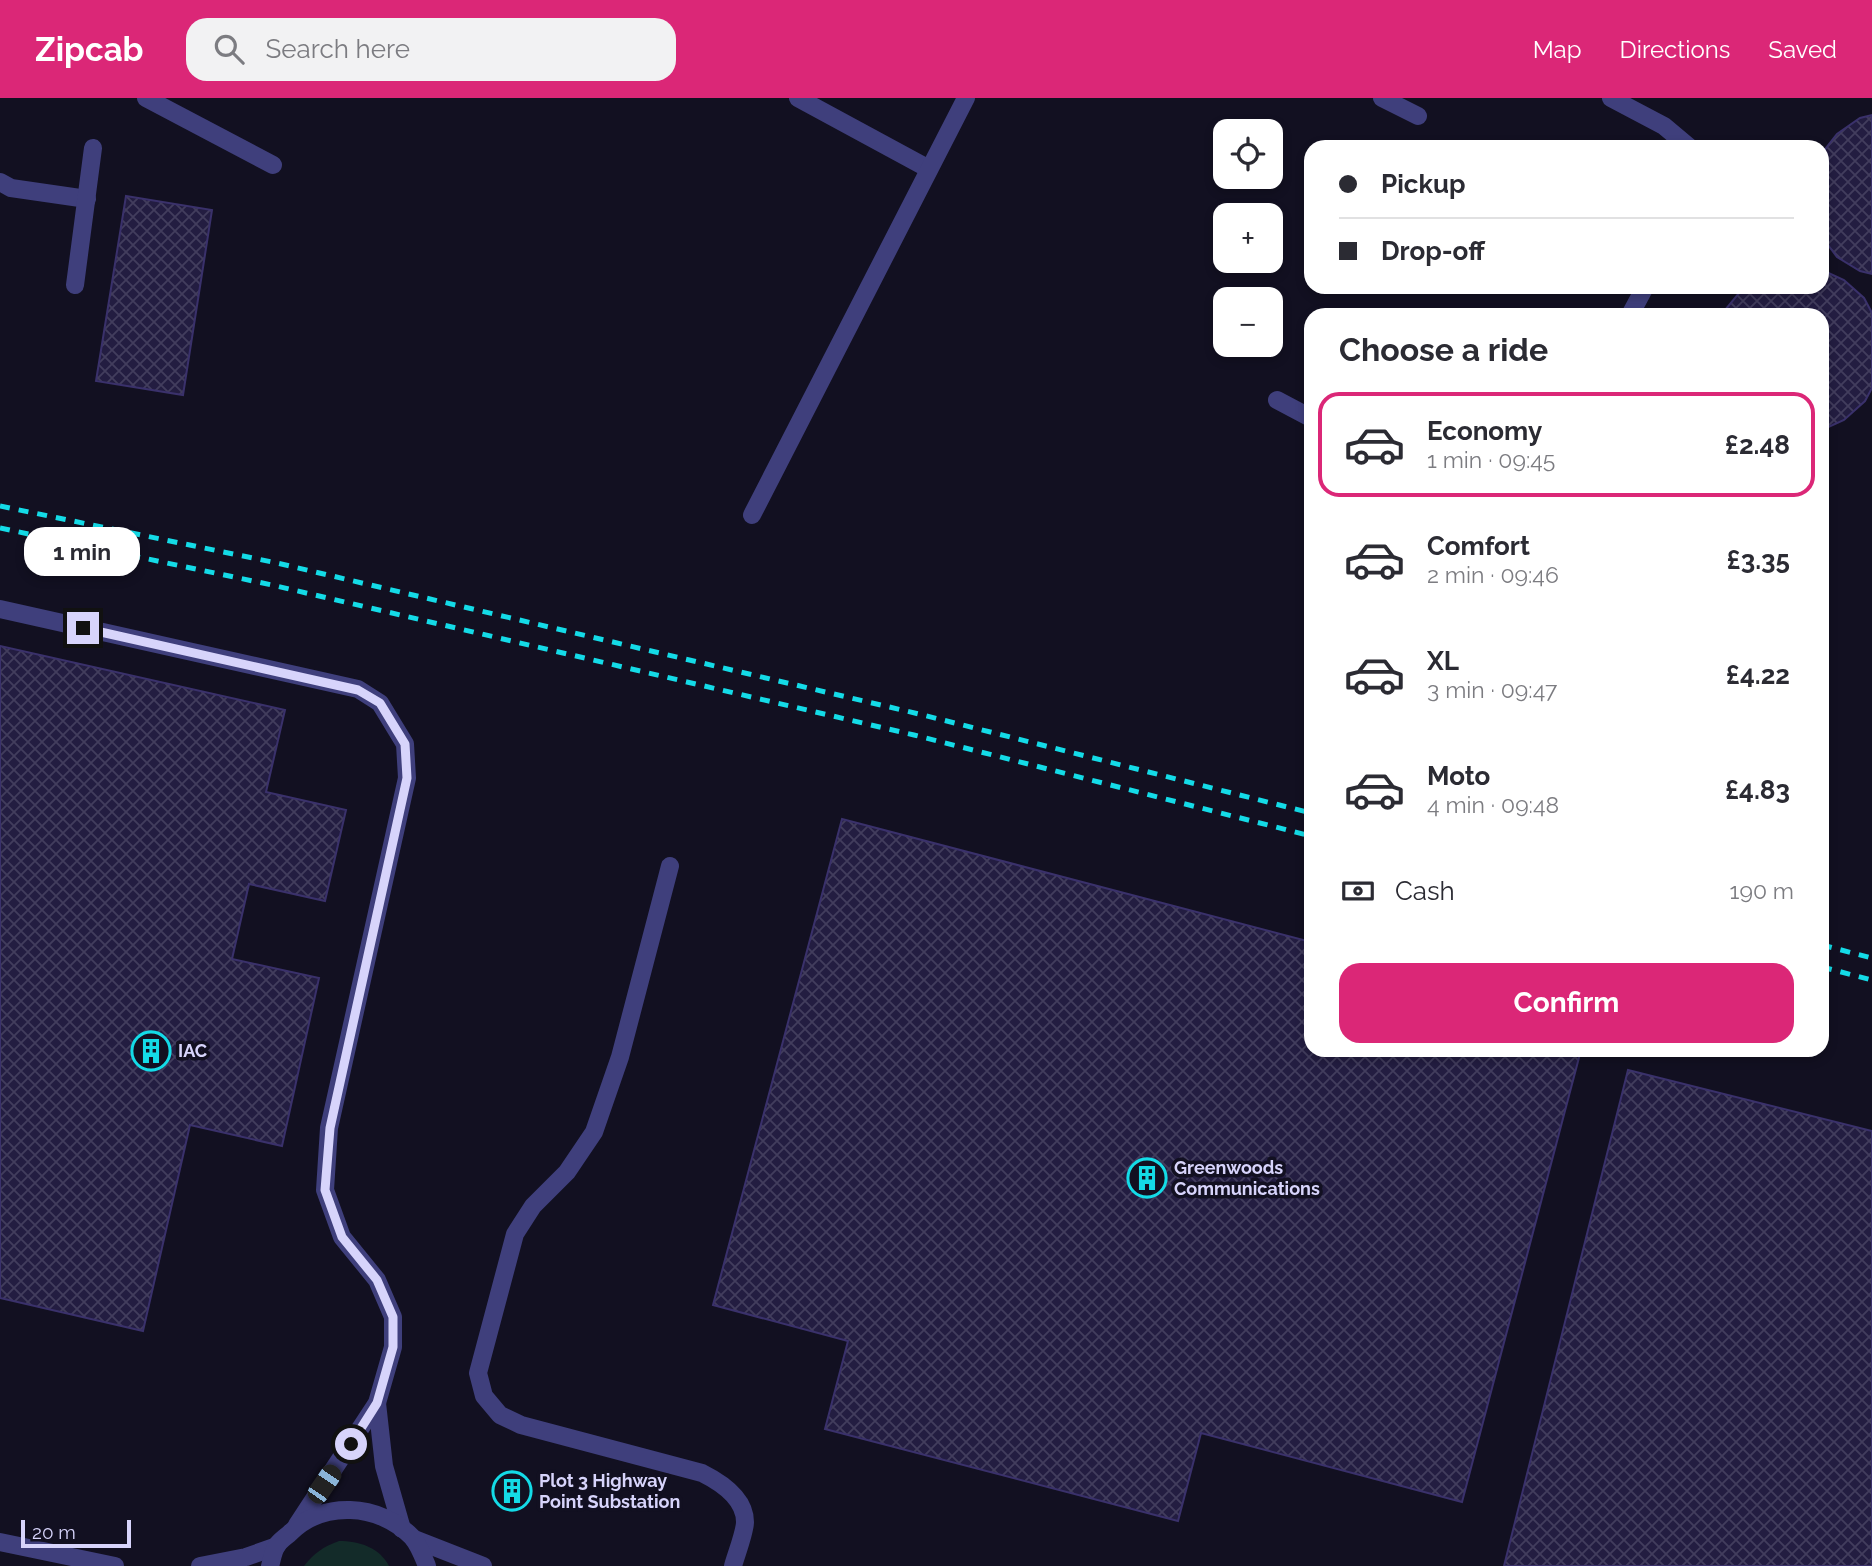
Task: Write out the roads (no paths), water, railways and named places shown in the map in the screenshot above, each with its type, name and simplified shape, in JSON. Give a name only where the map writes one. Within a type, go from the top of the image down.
[{"type":"street","points":[[146,98],[273,165]]},
{"type":"street","points":[[798,98],[929,169]]},
{"type":"street","points":[[752,515],[966,98]]},
{"type":"street","points":[[1382,98],[1418,116]]},
{"type":"street","points":[[1611,98],[1664,126],[1681,140]]},
{"type":"street","points":[[75,285],[93,148]]},
{"type":"street","points":[[0,182],[11,188],[87,199]]},
{"type":"street","points":[[1277,400],[1304,414]]},
{"type":"street","points":[[0,609],[358,690],[380,703],[405,744],[407,778],[330,1128],[325,1190],[342,1237],[377,1280],[393,1317],[393,1347],[377,1403],[297,1525],[277,1546],[270,1566]]},
{"type":"street","points":[[670,866],[620,1057],[594,1132],[566,1172],[533,1206],[515,1234],[478,1373],[484,1396],[500,1415],[521,1425],[702,1473],[715,1480],[730,1492],[740,1505],[745,1522],[733,1566]]},
{"type":"street","points":[[377,1403],[384,1466],[408,1534],[427,1566]]},
{"type":"street","points":[[297,1525],[321,1513],[350,1509],[377,1514],[408,1534],[483,1566]]},
{"type":"street","points":[[0,1542],[50,1559],[115,1566]]},
{"type":"street","points":[[200,1566],[246,1557],[277,1546]]},
{"type":"railway","points":[[0,506],[277,563],[919,714],[1304,811]]},
{"type":"railway","points":[[0,528],[272,585],[914,735],[1304,834]]},
{"type":"railway","points":[[1829,947],[1872,958]]},
{"type":"railway","points":[[1829,969],[1872,980]]},
{"type":"place","name":"IAC","points":[[151,1051]]},
{"type":"place","name":"Greenwoods Communications","points":[[1147,1178]]},
{"type":"place","name":"Plot 3 Highway Point Substation","points":[[512,1491]]}]
